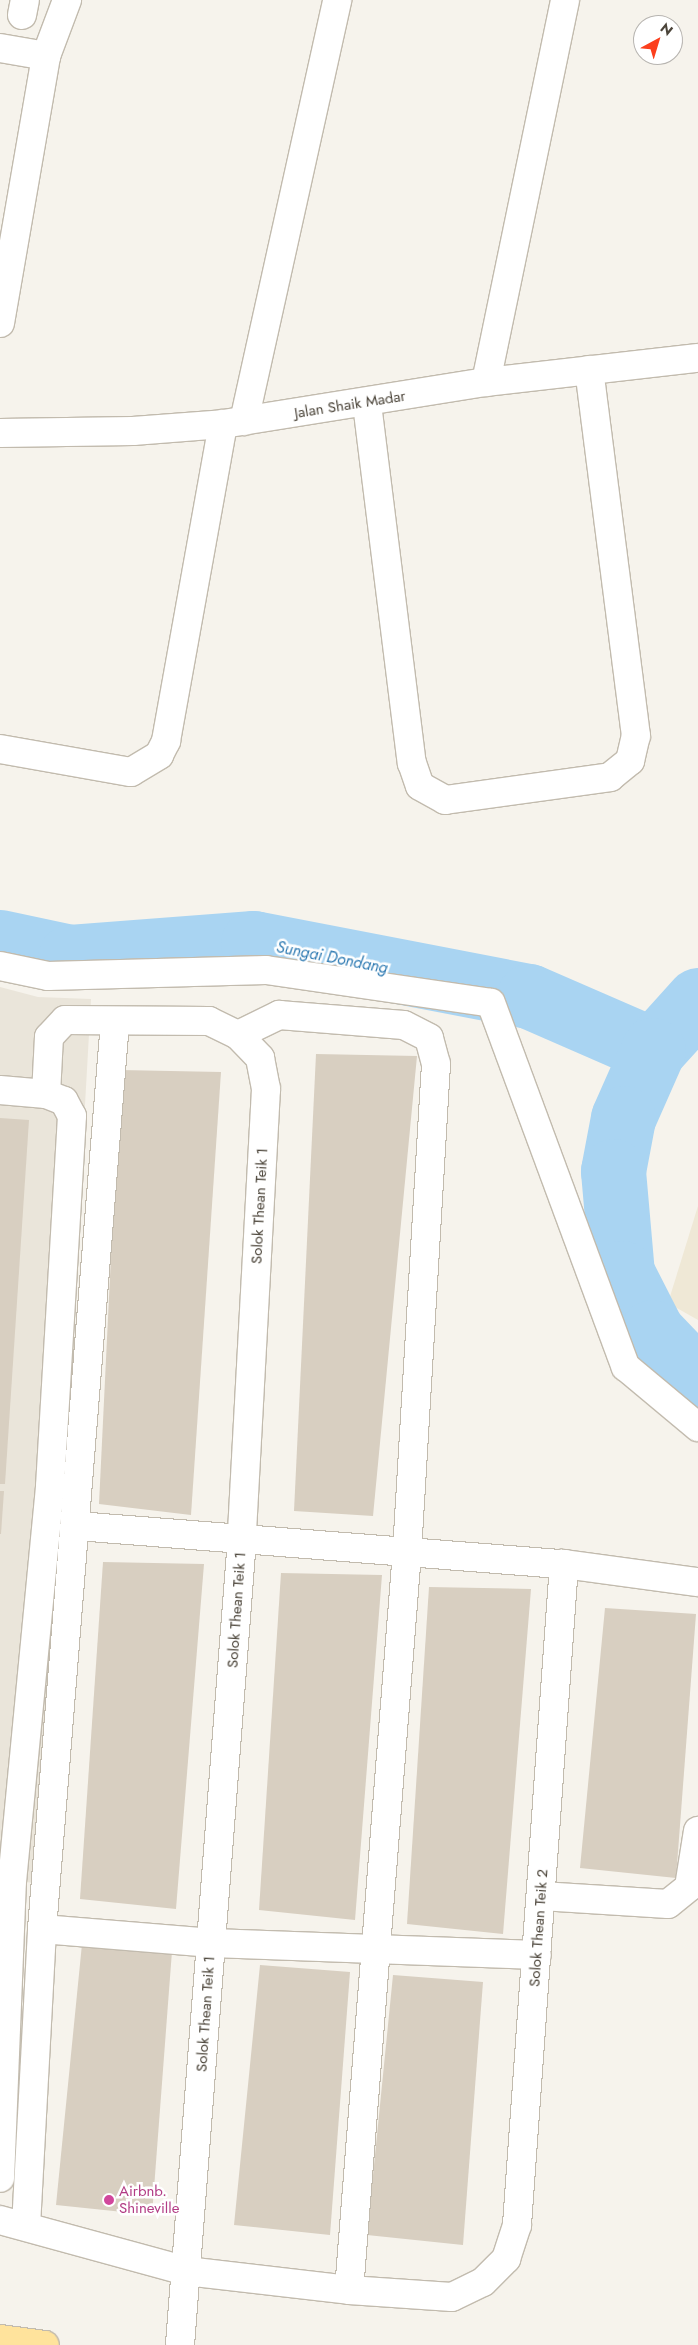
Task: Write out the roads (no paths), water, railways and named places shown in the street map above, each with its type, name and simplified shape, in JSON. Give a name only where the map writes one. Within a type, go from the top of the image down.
[{"type":"main road","points":[[0,2339],[45,2345]]},
{"type":"street","points":[[0,323],[46,56],[67,0]]},
{"type":"street","points":[[0,749],[131,772],[159,755],[166,741],[234,422],[337,0]]},
{"type":"street","points":[[486,382],[565,0]]},
{"type":"street","points":[[0,48],[46,56]]},
{"type":"street","name":"Jalan Shaik Madar","points":[[0,433],[133,432],[234,422],[367,404],[486,382],[698,358]]},
{"type":"street","points":[[367,404],[412,763],[420,786],[445,800],[610,777],[630,761],[636,736],[589,370]]},
{"type":"street","points":[[0,966],[48,976],[266,970],[491,1003],[626,1366],[698,1427]]},
{"type":"street","points":[[238,1035],[279,1015],[404,1025],[429,1038],[436,1064],[407,1552],[349,2290]]},
{"type":"street","name":"Solok Thean Teik 1","points":[[46,1094],[49,1037],[54,1027],[65,1020],[209,1021],[238,1035],[260,1058],[266,1089],[242,1539],[180,2345]]},
{"type":"street","points":[[13,2223],[42,1929],[77,1526],[102,1021]]},
{"type":"street","points":[[0,1090],[46,1094],[64,1101],[72,1116],[50,1486],[8,1836],[0,2178]]},
{"type":"street","points":[[77,1526],[564,1564],[698,1582]]},
{"type":"street","name":"Solok Thean Teik 2","points":[[13,2223],[186,2271],[349,2290],[452,2297],[483,2282],[506,2259],[517,2225],[564,1564]]},
{"type":"street","points":[[541,1896],[668,1904],[689,1887],[697,1859],[698,1832]]},
{"type":"street","points":[[42,1929],[212,1943],[537,1955]]},
{"type":"waterway","name":"Sungai Dondang","points":[[0,942],[70,957],[253,943],[529,996],[653,1050]]},
{"type":"waterway","points":[[698,1000],[653,1050],[623,1118],[613,1171],[622,1273],[652,1332],[698,1380]]},
{"type":"place","name":"Airbnb. Shineville","points":[[109,2200]]}]
